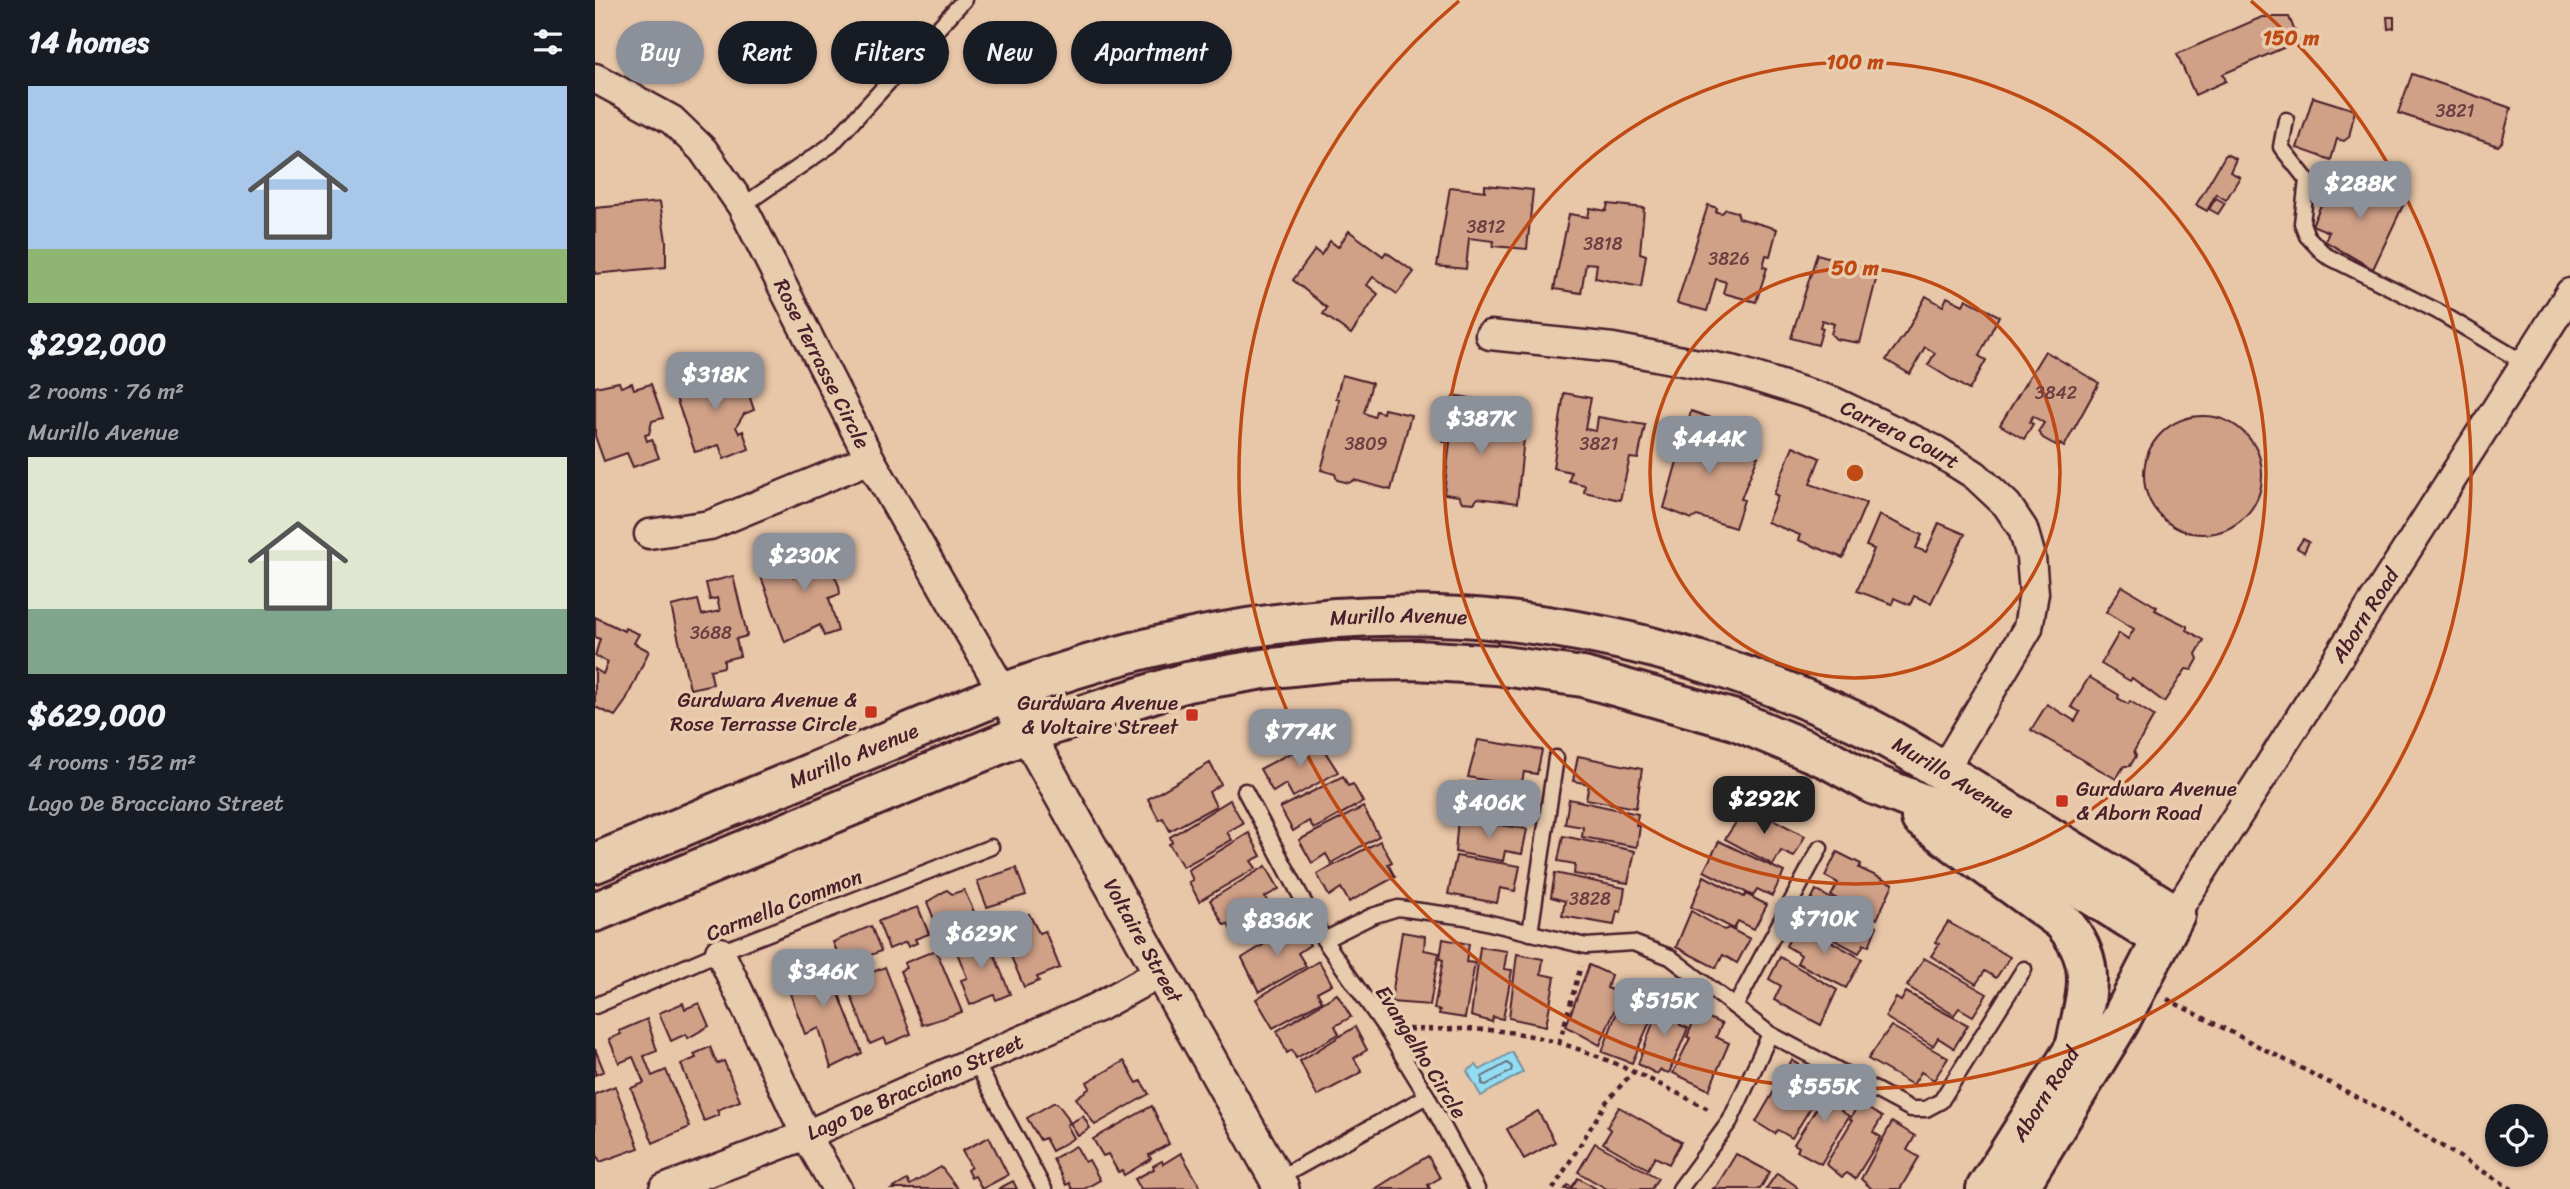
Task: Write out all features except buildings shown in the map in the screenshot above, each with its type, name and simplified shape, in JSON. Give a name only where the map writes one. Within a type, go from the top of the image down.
[{"type":"main road","name":"Murillo Avenue","points":[[595,863],[1004,693],[1073,667],[1164,642],[1267,623],[1385,614],[1476,617],[1569,628],[1671,651],[1761,680],[1855,721],[1943,771],[2169,927]]},
{"type":"main road","name":"Murillo Avenue","points":[[595,912],[1027,733],[1187,682],[1326,662],[1416,660],[1496,665],[1583,677],[1663,697],[1735,720],[1829,760],[1873,784],[1984,828],[2169,927]]},
{"type":"main road","points":[[1873,784],[2062,921],[2074,936],[2084,954],[2088,974],[2088,993],[2075,1044]]},
{"type":"main road","name":"Aborn Road","points":[[1986,1189],[2075,1044],[2169,927]]},
{"type":"main road","name":"Aborn Road","points":[[2018,1189],[2120,1021],[2169,927]]},
{"type":"street","name":"Rose Terrasse Circle","points":[[595,78],[672,120],[703,150],[742,206],[870,459],[1004,693]]},
{"type":"street","name":"Aborn Road","points":[[2169,927],[2570,293]]},
{"type":"street","name":"Carrera Court","points":[[1490,335],[1612,348],[1736,371],[1832,401],[1937,451],[1975,475],[2007,505],[2023,529],[2031,557],[2033,593],[2028,628],[1943,771]]},
{"type":"street","points":[[649,534],[710,525],[870,459]]},
{"type":"street","name":"Voltaire Street","points":[[1004,693],[1280,1184]]},
{"type":"street","points":[[720,952],[806,1135],[837,1189]]},
{"type":"street","name":"Lago De Bracciano Street","points":[[664,1189],[806,1135],[974,1059],[1098,1007],[1161,972]]},
{"type":"lane","points":[[742,206],[831,145],[964,0]]},
{"type":"lane","points":[[2286,120],[2281,147],[2303,171],[2307,180],[2302,223],[2315,246],[2338,264],[2437,311],[2526,364]]},
{"type":"lane","points":[[1530,933],[1556,758]]},
{"type":"lane","name":"Evangelho Circle","points":[[1245,791],[1324,940],[1386,1029],[1427,1096],[1476,1189]]},
{"type":"lane","name":"Carmella Common","points":[[595,1006],[720,952],[991,847]]},
{"type":"lane","points":[[1735,1007],[1820,848]]},
{"type":"lane","points":[[1324,940],[1372,916],[1398,908],[1465,917],[1586,946],[1633,943],[1670,957],[1770,1034],[1911,1109],[1926,1109],[1941,1101],[2024,969]]},
{"type":"lane","points":[[1679,1189],[1730,1121],[1770,1034]]},
{"type":"lane","points":[[974,1059],[1044,1189]]},
{"type":"lane","points":[[1280,1184],[1427,1096]]},
{"type":"path","points":[[1559,1043],[1586,946]]},
{"type":"path","points":[[2167,999],[2386,1112],[2512,1189]]},
{"type":"path","points":[[1386,1029],[1490,1030],[1559,1043],[1634,1071],[1730,1121]]},
{"type":"path","points":[[1553,1189],[1607,1101],[1634,1071]]},
{"type":"water","points":[[1512,1052],[1523,1072],[1481,1096],[1467,1071],[1476,1065],[1480,1070]]},
{"type":"place","name":"Gurdwara Avenue & Rose Terrasse Circle","points":[[871,712]]},
{"type":"place","name":"Gurdwara Avenue & Voltaire Street","points":[[1192,715]]},
{"type":"place","name":"Gurdwara Avenue & Aborn Road","points":[[2062,801]]}]
